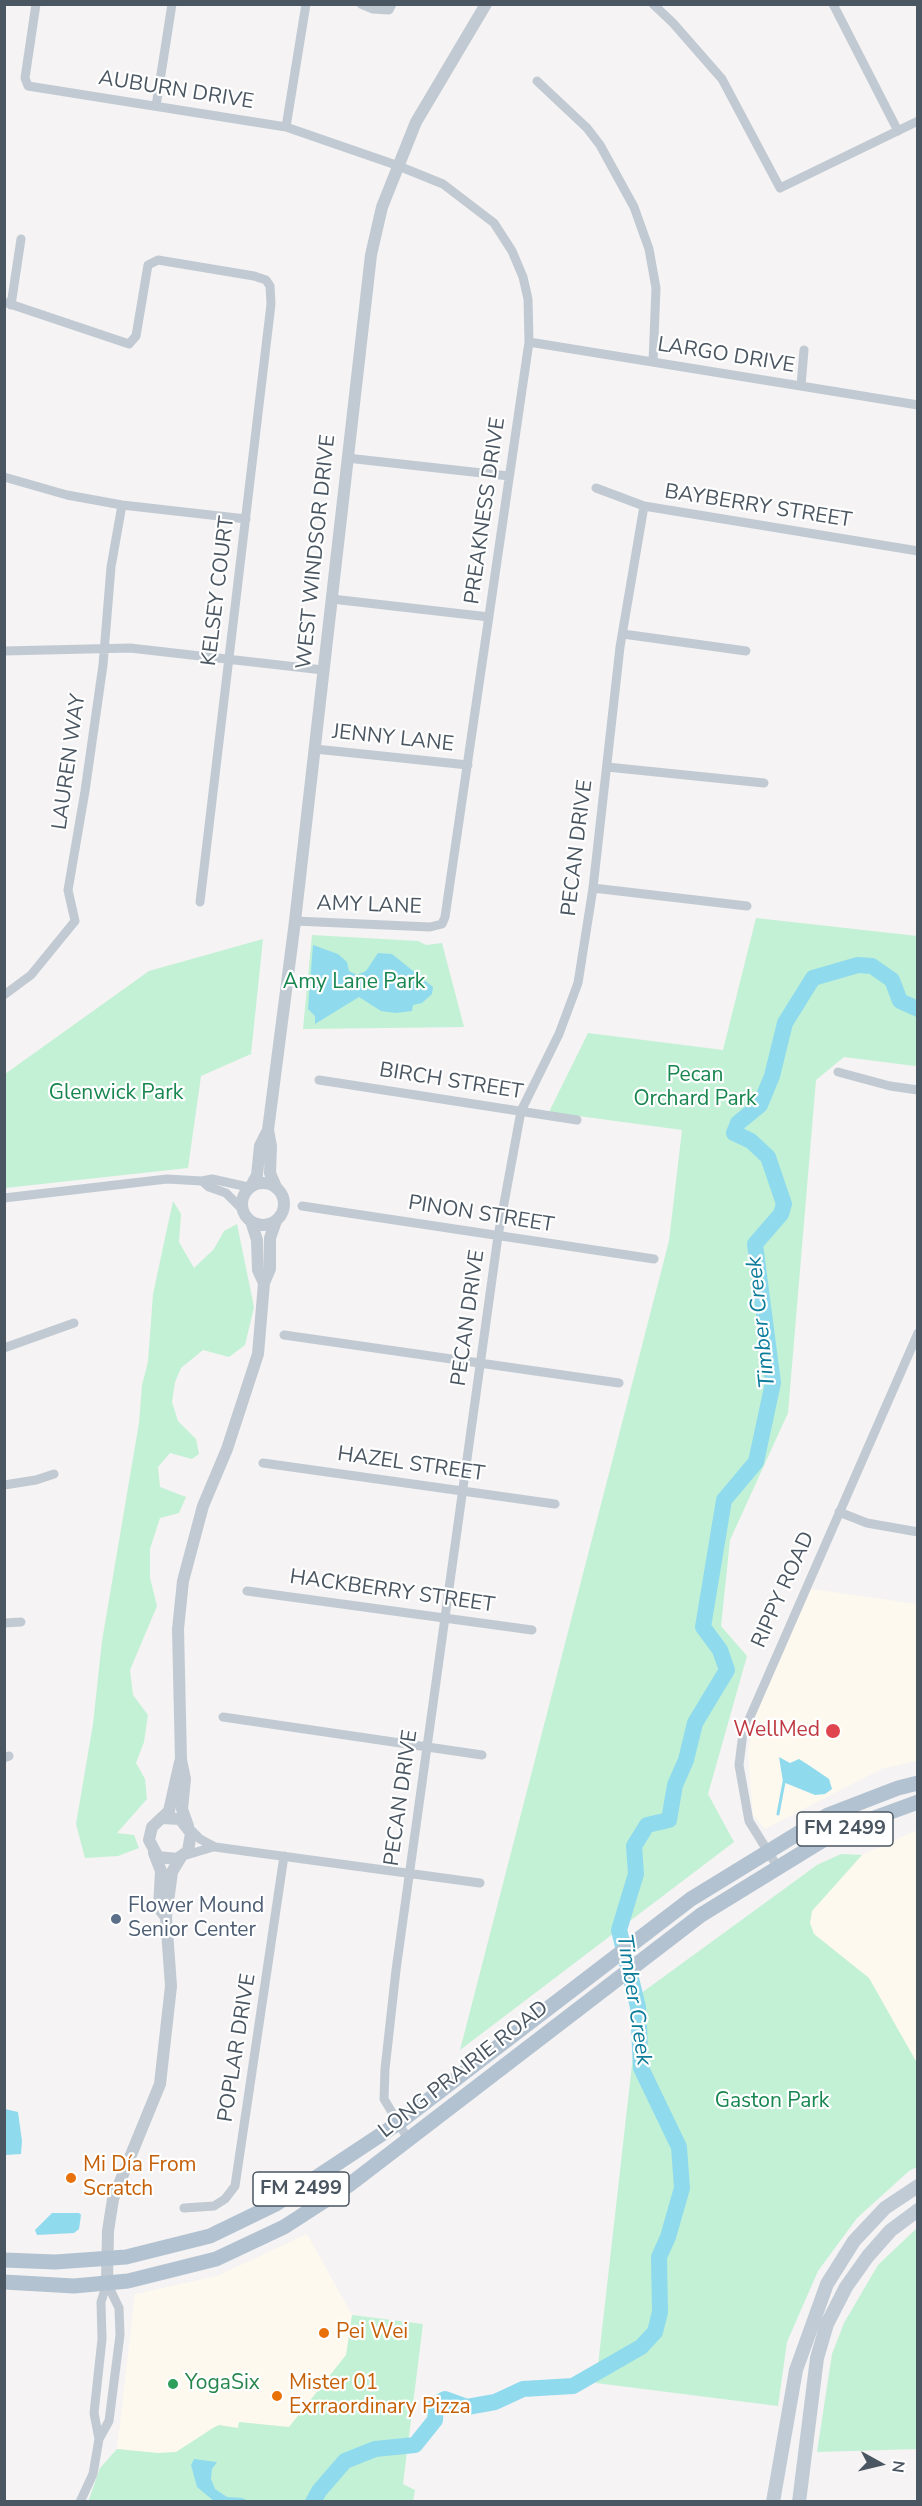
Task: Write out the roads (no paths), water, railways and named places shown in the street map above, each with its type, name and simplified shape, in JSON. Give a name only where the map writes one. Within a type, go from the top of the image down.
[{"type":"main road","name":"LONG PRAIRIE ROAD","points":[[4,2259],[31,2263],[107,2259],[158,2250],[210,2236],[276,2204],[397,2124],[690,1899],[767,1850],[828,1815],[898,1788],[918,1783]]},
{"type":"main road","name":"LONG PRAIRIE ROAD","points":[[4,2282],[74,2286],[162,2274],[216,2259],[303,2215],[349,2185],[701,1915],[777,1866],[836,1832],[917,1804]]},
{"type":"main road","points":[[773,2502],[791,2394],[800,2356],[827,2284],[854,2241],[885,2208],[918,2186]]},
{"type":"main road","points":[[798,2502],[817,2358],[827,2324],[846,2287],[868,2256],[891,2230],[918,2210]]},
{"type":"main road","points":[[800,2356],[817,2358]]},
{"type":"street","name":"AUBURN DRIVE","points":[[36,4],[25,78],[28,86],[286,127],[396,165]]},
{"type":"street","points":[[156,106],[172,4]]},
{"type":"street","points":[[286,127],[306,4]]},
{"type":"street","points":[[361,4],[373,9],[388,10],[392,4]]},
{"type":"street","name":"WEST WINDSOR DRIVE","points":[[107,2283],[108,2231],[117,2184],[145,2124],[160,2084],[171,1986],[166,1917],[170,1877],[192,1840],[182,1809],[185,1779],[181,1760],[178,1629],[183,1581],[203,1506],[227,1449],[258,1354],[264,1283],[270,1269],[270,1238],[284,1204],[270,1173],[271,1146],[268,1130],[295,921],[371,255],[382,207],[396,165],[427,101],[486,4]]},
{"type":"street","points":[[653,4],[673,22],[722,79],[780,188],[918,121]]},
{"type":"street","points":[[833,4],[898,130]]},
{"type":"street","points":[[537,81],[587,128],[600,145],[634,207],[649,249],[656,288],[653,362]]},
{"type":"street","name":"PREAKNESS DRIVE","points":[[396,165],[443,184],[494,223],[512,251],[523,277],[528,299],[529,342],[447,909],[441,924]]},
{"type":"street","points":[[8,303],[21,239]]},
{"type":"street","name":"KELSEY COURT","points":[[8,303],[129,344],[136,336],[148,265],[158,260],[254,276],[266,280],[270,286],[271,304],[200,902]]},
{"type":"street","name":"LARGO DRIVE","points":[[529,342],[918,405]]},
{"type":"street","points":[[801,386],[804,350]]},
{"type":"street","points":[[347,458],[509,476]]},
{"type":"street","points":[[4,477],[67,495],[122,505],[246,519]]},
{"type":"street","name":"BAYBERRY STREET","points":[[596,488],[644,507],[918,551]]},
{"type":"street","name":"LAUREN WAY","points":[[4,995],[31,975],[75,921],[68,890],[85,791],[105,646],[111,567],[122,505]]},
{"type":"street","name":"PECAN DRIVE","points":[[408,2139],[384,2099],[385,2069],[409,1874],[498,1236],[521,1111],[560,1034],[566,1010],[575,992],[593,888],[623,634],[644,507]]},
{"type":"street","points":[[332,599],[489,617]]},
{"type":"street","points":[[623,634],[746,651]]},
{"type":"street","points":[[4,651],[105,646],[323,670]]},
{"type":"street","name":"JENNY LANE","points":[[315,749],[468,765]]},
{"type":"street","points":[[607,767],[764,783]]},
{"type":"street","points":[[593,888],[747,906]]},
{"type":"street","name":"AMY LANE","points":[[295,921],[430,927],[441,924]]},
{"type":"street","points":[[838,1072],[890,1086],[918,1090]]},
{"type":"street","name":"BIRCH STREET","points":[[319,1080],[577,1119]]},
{"type":"street","name":"WEST WINDSOR DRIVE","points":[[264,1283],[258,1270],[257,1240],[251,1221],[242,1209],[242,1199],[257,1175],[260,1146],[268,1130]]},
{"type":"street","points":[[4,1198],[167,1179],[202,1181],[212,1179],[250,1187],[266,1183],[276,1187]]},
{"type":"street","points":[[202,1181],[209,1187],[226,1193],[242,1209]]},
{"type":"street","name":"PINON STREET","points":[[302,1206],[654,1259]]},
{"type":"street","points":[[251,1221],[261,1225],[276,1221]]},
{"type":"street","points":[[4,1348],[74,1323]]},
{"type":"street","name":"RIPPY ROAD","points":[[777,1866],[749,1821],[739,1765],[743,1733],[918,1333]]},
{"type":"street","points":[[284,1335],[619,1383]]},
{"type":"street","name":"HAZEL STREET","points":[[263,1463],[555,1504]]},
{"type":"street","points":[[4,1485],[36,1480],[54,1474]]},
{"type":"street","points":[[838,1512],[867,1523],[918,1532]]},
{"type":"street","name":"HACKBERRY STREET","points":[[247,1591],[532,1630]]},
{"type":"street","points":[[4,1623],[21,1622]]},
{"type":"street","points":[[223,1717],[482,1755]]},
{"type":"street","name":"WEST WINDSOR DRIVE","points":[[166,1917],[159,1908],[161,1871],[153,1852],[149,1833],[169,1810],[181,1760]]},
{"type":"street","points":[[162,1818],[174,1817],[200,1839],[215,1847]]},
{"type":"street","points":[[153,1852],[165,1859],[215,1847],[480,1883]]},
{"type":"street","name":"POPLAR DRIVE","points":[[184,2208],[214,2206],[225,2199],[235,2186],[284,1856]]},
{"type":"street","points":[[99,2439],[94,2414],[102,2339],[101,2302],[107,2283]]},
{"type":"street","points":[[80,2502],[93,2474],[99,2439],[109,2421],[120,2335],[119,2308],[107,2283]]},
{"type":"water","points":[[313,945],[338,954],[347,962],[349,971],[357,975],[366,971],[378,953],[392,954],[433,987],[432,994],[422,1003],[413,1005],[412,1011],[396,1013],[381,1011],[359,997],[315,1024],[315,1016],[308,1009]]},
{"type":"water","points":[[779,1757],[790,1763],[799,1759],[829,1779],[832,1789],[825,1794],[815,1795],[783,1782]]},
{"type":"water","points":[[5,2109],[18,2112],[22,2141],[21,2154],[5,2155]]},
{"type":"water","points":[[52,2213],[79,2213],[81,2215],[79,2229],[74,2233],[37,2235],[35,2230]]},
{"type":"water","points":[[194,2459],[217,2462],[212,2469],[211,2479],[215,2489],[227,2497],[249,2501],[214,2501],[197,2487],[191,2465]]},
{"type":"waterway","name":"Timber Creek","points":[[313,2502],[319,2491],[345,2461],[375,2449],[415,2445],[435,2420],[436,2404],[445,2399],[467,2407],[495,2402],[523,2389],[573,2386],[641,2347],[655,2332],[660,2312],[659,2257],[668,2237],[682,2188],[679,2147],[641,2068],[638,2007],[619,1930],[636,1874],[634,1846],[647,1825],[669,1820],[675,1785],[686,1760],[695,1723],[727,1670],[720,1650],[703,1627],[724,1500],[756,1462],[773,1383],[755,1244],[781,1214],[784,1204],[768,1157],[751,1141],[734,1133],[738,1123],[760,1105],[772,1076],[785,1023],[813,978],[858,965],[872,966],[892,980],[900,1001],[918,1009]]},
{"type":"waterway","points":[[778,1814],[784,1782]]},
{"type":"place","name":"WellMed","points":[[833,1731]]},
{"type":"place","name":"Flower Mound Senior Center","points":[[116,1919]]},
{"type":"place","name":"Mi Día From Scratch","points":[[71,2178]]},
{"type":"place","name":"Pei Wei","points":[[324,2333]]},
{"type":"place","name":"YogaSix","points":[[173,2384]]},
{"type":"place","name":"Mister 01 Exrraordinary Pizza","points":[[277,2396]]},
{"type":"park label","name":"Amy Lane Park","points":[[354,983]]},
{"type":"park label","name":"Pecan Orchard Park","points":[[695,1088]]},
{"type":"park label","name":"Glenwick Park","points":[[116,1094]]},
{"type":"park label","name":"Gaston Park","points":[[772,2102]]}]
